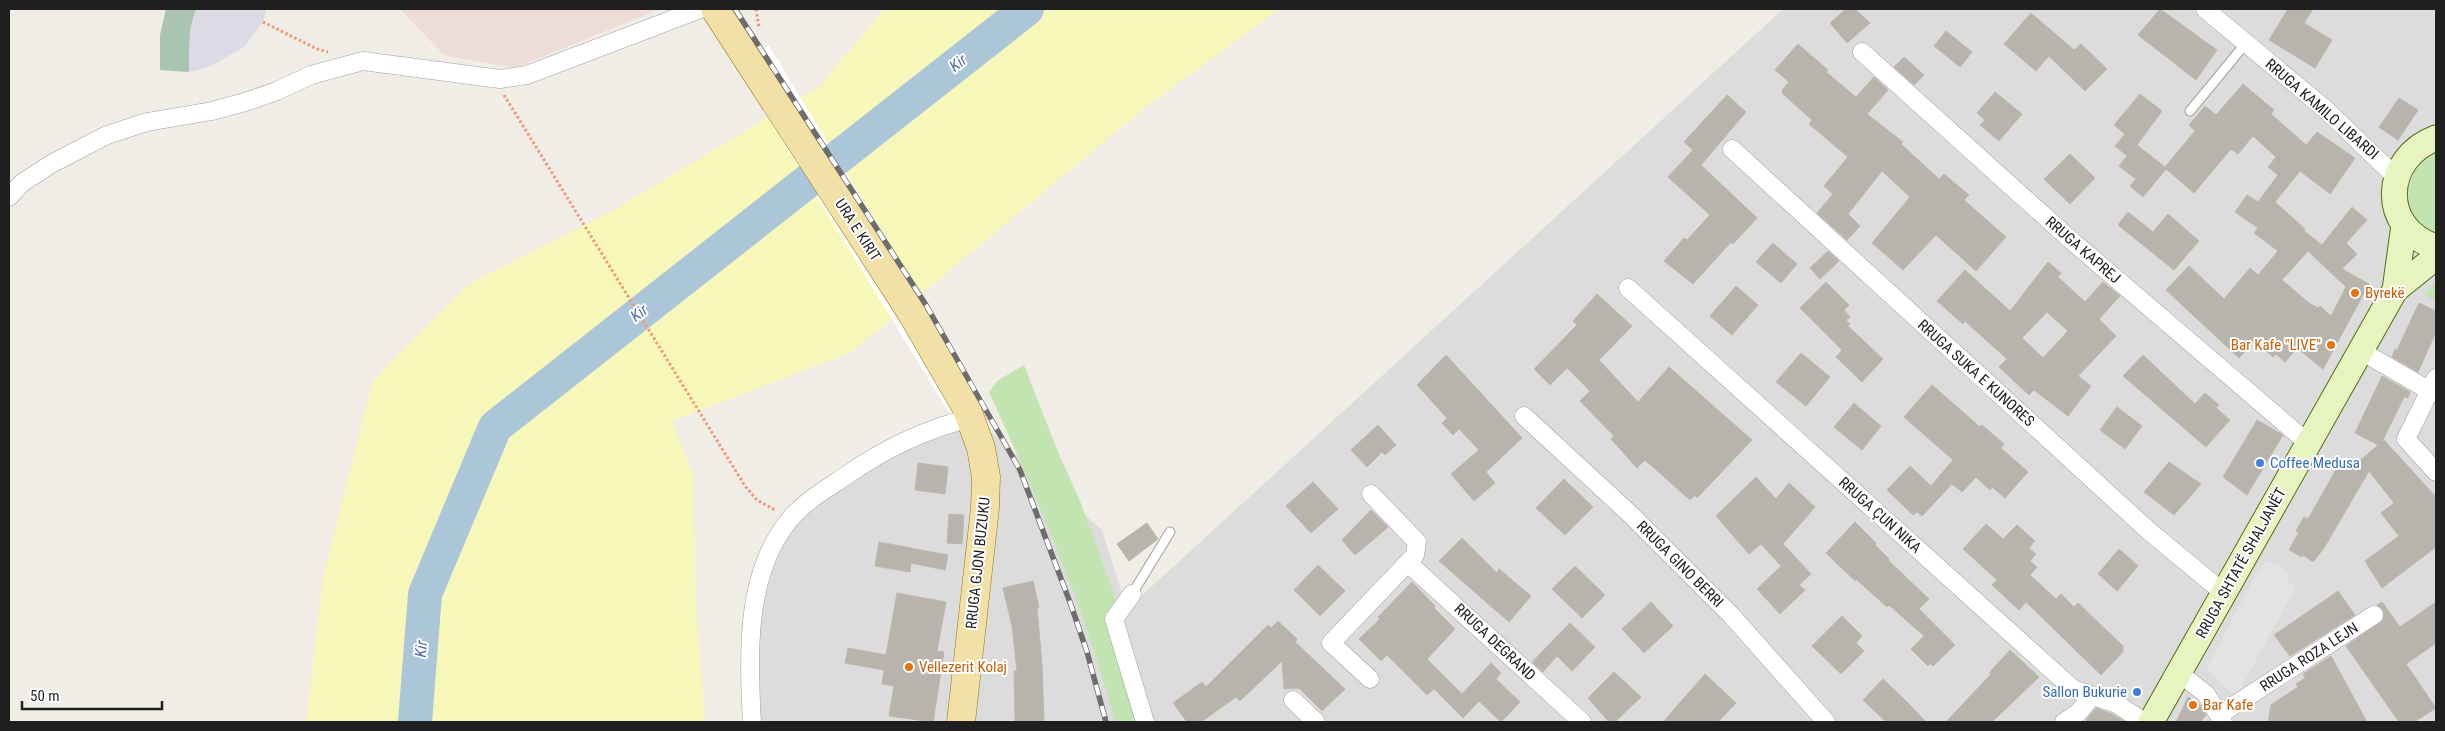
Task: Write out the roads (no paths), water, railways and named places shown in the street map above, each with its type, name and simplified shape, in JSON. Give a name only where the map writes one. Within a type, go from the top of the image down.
[{"type":"main road","name":"URA E KIRIT","points":[[715,9],[911,312],[968,413]]},
{"type":"main road","points":[[2436,138],[2422,143],[2406,157],[2396,177],[2394,202],[2404,226],[2422,243],[2436,247]]},
{"type":"main road","name":"RRUGA SHTATË SHALJANËT","points":[[2151,722],[2395,290],[2404,226]]},
{"type":"main road","name":"RRUGA SHTATË SHALJANËT","points":[[2395,290],[2436,258]]},
{"type":"main road","name":"RRUGA GJON BUZUKU","points":[[961,722],[986,477],[981,448],[968,413]]},
{"type":"street","points":[[9,197],[22,184],[50,164],[107,135],[147,122],[212,111],[277,90],[311,75],[363,61],[500,79],[527,75],[597,46],[700,9]]},
{"type":"street","name":"RRUGA KAMILO LIBARDI","points":[[2205,9],[2324,108],[2396,177]]},
{"type":"street","name":"RRUGA KAPREJ","points":[[1862,52],[2072,242],[2308,444]]},
{"type":"street","name":"RRUGA SUKA E KUNORES","points":[[1732,149],[2150,532],[2224,593]]},
{"type":"street","name":"RRUGA ÇUN NIKA","points":[[1628,288],[2073,689],[2091,697],[2117,704],[2144,722]]},
{"type":"street","points":[[2361,351],[2433,385],[2406,439],[2436,472]]},
{"type":"street","points":[[752,722],[752,640],[761,574],[776,538],[791,517],[857,468],[896,446],[968,413]]},
{"type":"street","name":"RRUGA GINO BERRI","points":[[1524,416],[1629,514],[1731,615],[1826,722]]},
{"type":"street","points":[[1370,679],[1331,643],[1415,555],[1417,542],[1371,494]]},
{"type":"street","name":"RRUGA DEGRAND","points":[[1408,562],[1582,722]]},
{"type":"street","points":[[1132,594],[1114,619],[1145,722]]},
{"type":"street","name":"RRUGA ROZA LEJN","points":[[2179,673],[2206,694],[2221,719],[2374,615]]},
{"type":"street","points":[[2064,722],[2078,713],[2091,697]]},
{"type":"street","points":[[1293,700],[1316,722]]},
{"type":"lane","points":[[2190,111],[2246,43]]},
{"type":"lane","points":[[1132,594],[1170,532]]},
{"type":"waterway","name":"Kir","points":[[415,722],[425,594],[495,427],[1027,9]]},
{"type":"railway","points":[[735,9],[926,305],[1020,470],[1071,605],[1087,652],[1106,722]]},
{"type":"place","name":"Byrekë","points":[[2355,293]]},
{"type":"place","name":"Bar Kafe \"LIVE\"","points":[[2331,345]]},
{"type":"place","name":"Coffee Medusa","points":[[2260,463]]},
{"type":"place","name":"Vellezerit Kolaj","points":[[909,667]]},
{"type":"place","name":"Sallon Bukurie","points":[[2137,692]]},
{"type":"place","name":"Bar Kafe","points":[[2193,705]]}]
